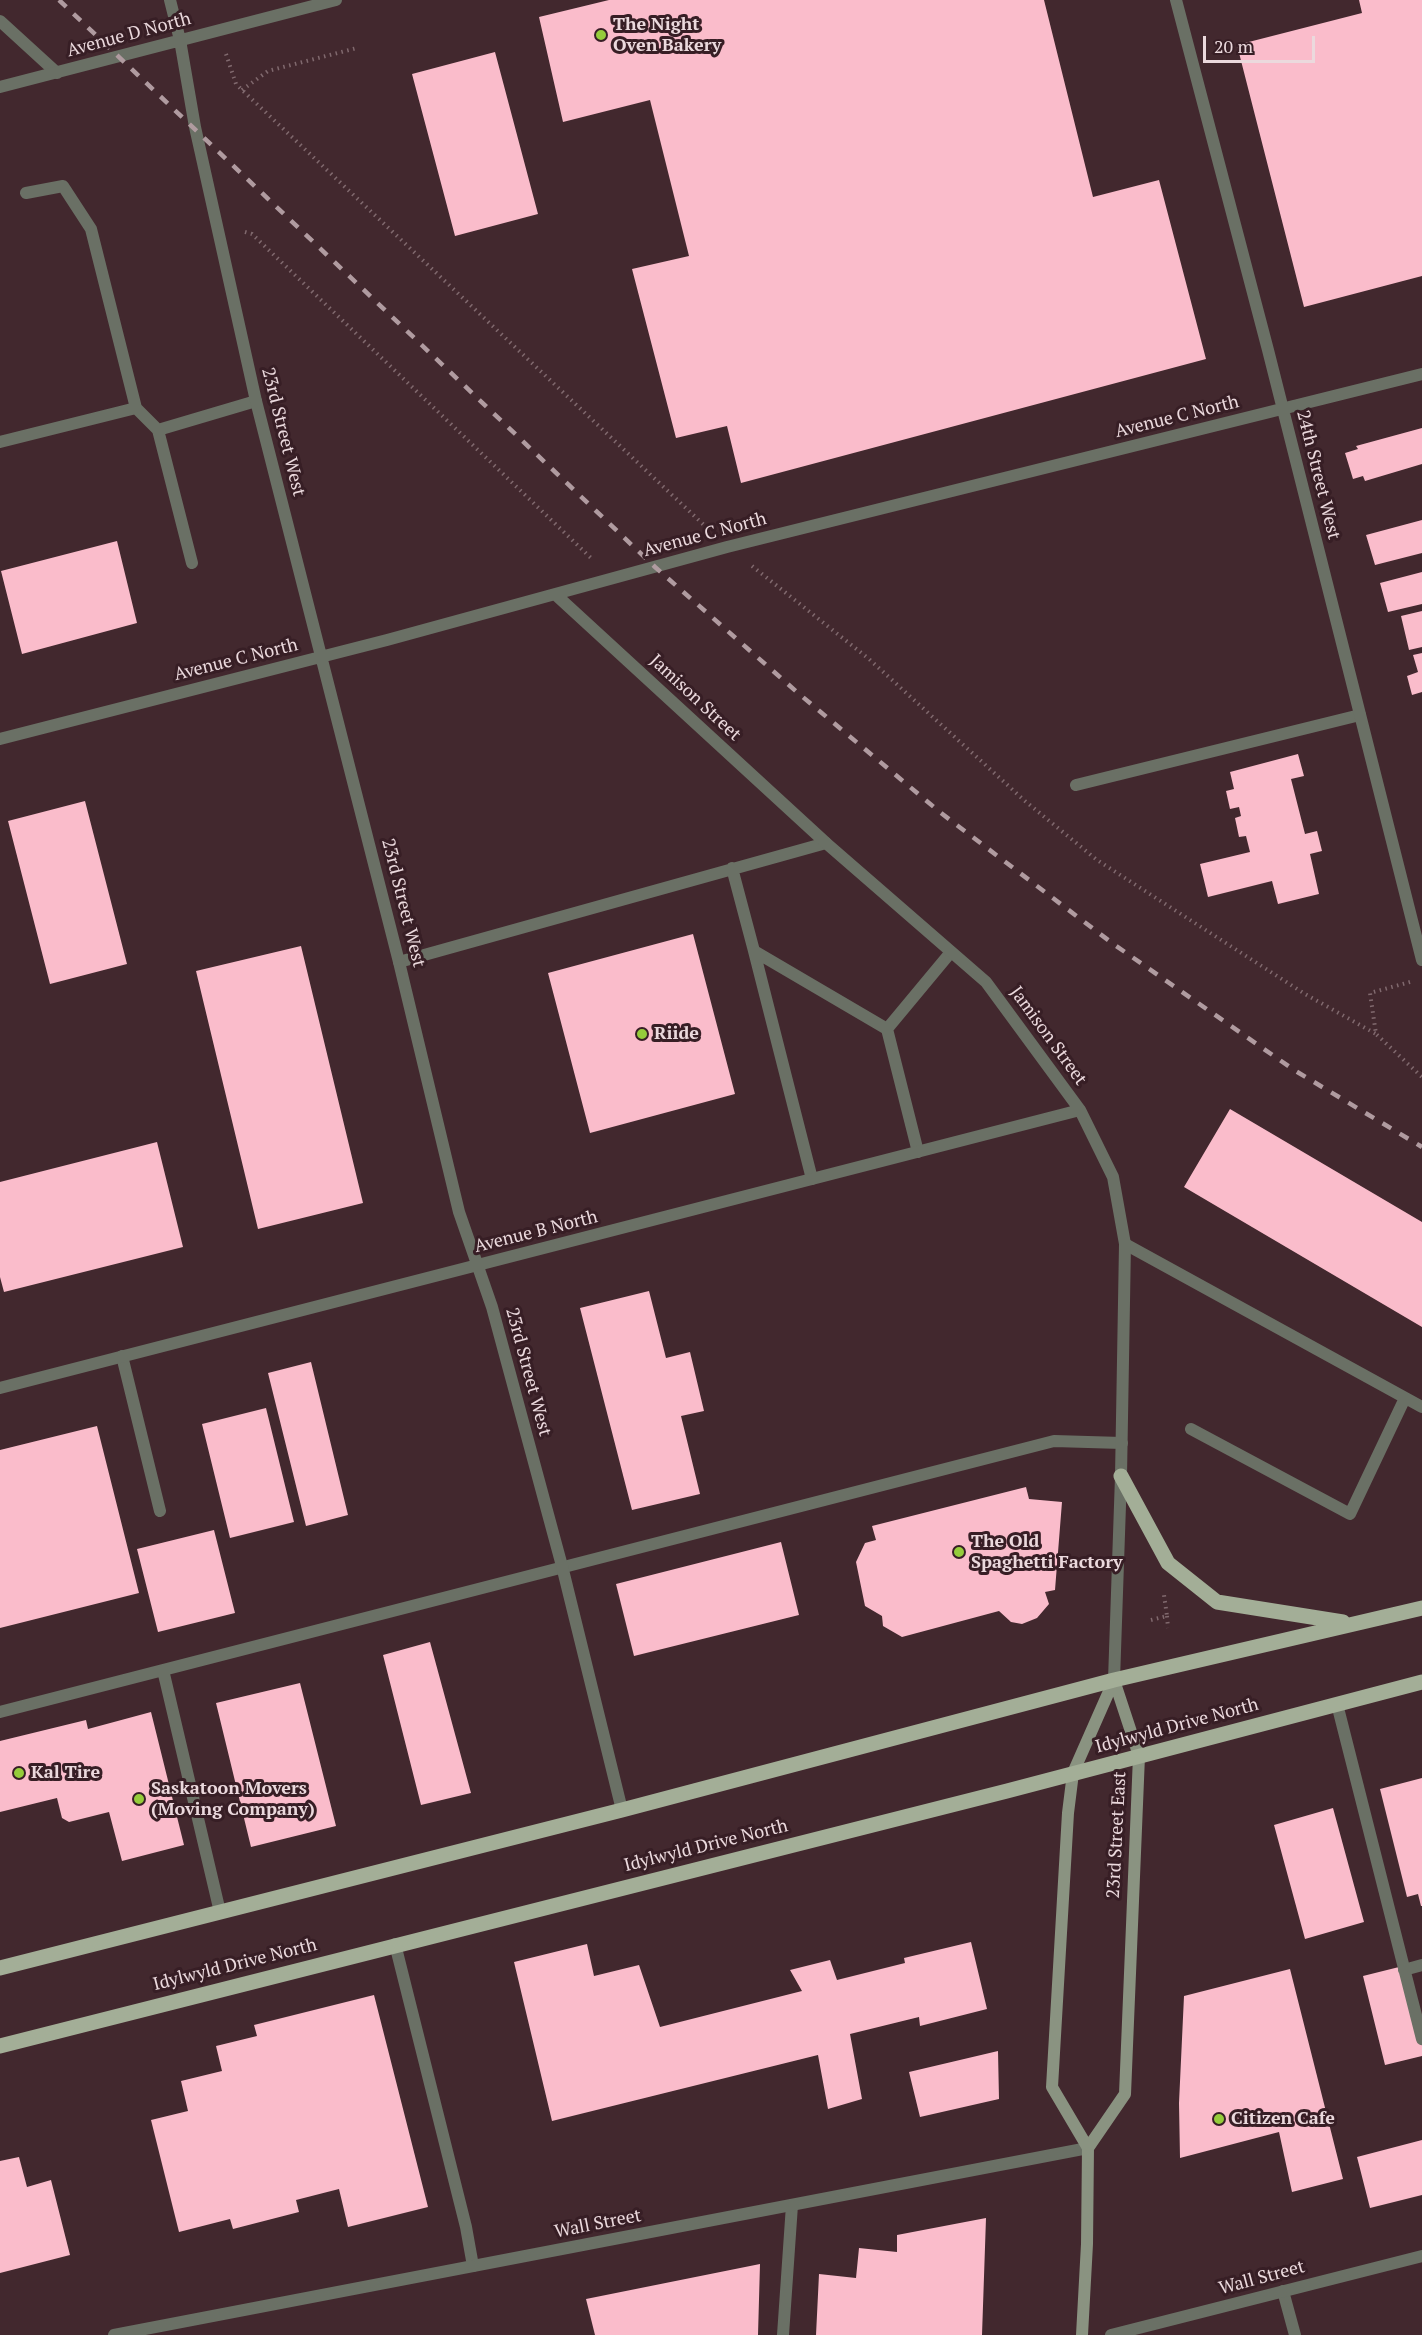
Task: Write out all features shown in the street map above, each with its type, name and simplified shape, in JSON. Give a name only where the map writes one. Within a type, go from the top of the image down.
[{"type":"main road","points":[[1121,1476],[1168,1563],[1217,1602],[1352,1623]]},
{"type":"main road","points":[[0,1968],[622,1810],[1114,1680],[1422,1608]]},
{"type":"main road","name":"Idylwyld Drive North","points":[[0,2046],[1422,1682]]},
{"type":"street","name":"23rd Street West","points":[[170,0],[180,40],[195,127],[256,401],[399,962],[459,1212],[492,1307],[562,1566],[622,1810]]},
{"type":"street","name":"Avenue D North","points":[[0,87],[336,0]]},
{"type":"street","name":"24th Street West","points":[[1176,0],[1283,410],[1422,960]]},
{"type":"street","points":[[0,21],[57,73]]},
{"type":"street","points":[[26,193],[63,186],[91,229],[136,408],[158,429],[192,563]]},
{"type":"street","name":"Avenue C North","points":[[0,739],[322,657],[751,541],[1422,374]]},
{"type":"street","points":[[158,429],[256,401]]},
{"type":"street","points":[[0,442],[136,408]]},
{"type":"street","name":"Jamison Street","points":[[556,595],[826,843],[986,982],[1080,1110],[1113,1177],[1125,1244],[1122,1443],[1114,1680]]},
{"type":"street","points":[[1076,785],[1360,716]]},
{"type":"street","points":[[399,962],[826,843]]},
{"type":"street","points":[[732,868],[812,1179]]},
{"type":"street","points":[[754,951],[887,1029],[918,1152]]},
{"type":"street","points":[[887,1029],[951,952]]},
{"type":"street","name":"Avenue B North","points":[[0,1388],[1080,1110]]},
{"type":"street","points":[[1125,1244],[1422,1407]]},
{"type":"street","points":[[123,1356],[160,1511]]},
{"type":"street","points":[[1191,1429],[1350,1514],[1405,1398]]},
{"type":"street","points":[[0,1712],[1054,1441],[1122,1443]]},
{"type":"street","points":[[162,1670],[220,1912]]},
{"type":"street","points":[[1082,2335],[1089,2148],[1052,2087],[1068,1813],[1073,1773],[1114,1680]]},
{"type":"street","name":"23rd Street East","points":[[1089,2148],[1125,2094],[1139,1756],[1114,1680]]},
{"type":"street","points":[[1337,1704],[1422,2039]]},
{"type":"street","points":[[394,1944],[466,2228],[473,2266]]},
{"type":"street","points":[[1404,1970],[1422,1965]]},
{"type":"street","name":"Wall Street","points":[[114,2335],[1089,2148]]},
{"type":"street","points":[[783,2335],[792,2205]]},
{"type":"street","name":"Wall Street","points":[[1111,2335],[1422,2256]]},
{"type":"street","points":[[1283,2291],[1295,2335]]},
{"type":"path","points":[[242,90],[268,71],[357,48]]},
{"type":"path","points":[[217,223],[252,234],[613,579]]},
{"type":"path","points":[[1412,982],[1370,993],[1376,1034],[1422,1077]]},
{"type":"path","points":[[1168,1590],[1164,1596],[1168,1628]]},
{"type":"path","points":[[1152,1620],[1167,1616]]},
{"type":"building","points":[[609,0],[1044,0],[1093,197],[1159,180],[1206,359],[741,483],[727,426],[676,438],[632,269],[689,256],[650,100],[563,122],[539,17]]},
{"type":"building","points":[[1359,0],[1422,0],[1422,276],[1304,307],[1237,45],[1362,13]]},
{"type":"building","points":[[495,52],[538,214],[455,236],[412,74]]},
{"type":"building","points":[[1422,428],[1422,464],[1365,481],[1363,476],[1353,479],[1345,453],[1358,449],[1356,446]]},
{"type":"building","points":[[1422,520],[1422,553],[1375,565],[1366,535]]},
{"type":"building","points":[[117,541],[137,623],[22,654],[1,571]]},
{"type":"building","points":[[1422,572],[1422,604],[1388,612],[1380,583]]},
{"type":"building","points":[[1422,611],[1422,647],[1409,650],[1401,616]]},
{"type":"building","points":[[1422,653],[1422,692],[1412,695],[1407,676],[1418,672],[1413,655]]},
{"type":"building","points":[[1298,754],[1304,776],[1291,779],[1305,834],[1317,831],[1322,851],[1310,854],[1319,894],[1278,904],[1272,881],[1208,897],[1200,864],[1250,852],[1246,836],[1239,837],[1235,818],[1241,816],[1239,807],[1230,809],[1226,791],[1234,789],[1230,772]]},
{"type":"building","points":[[85,801],[127,964],[50,984],[8,821]]},
{"type":"building","name":"Riide","points":[[693,934],[735,1094],[590,1133],[548,973]]},
{"type":"building","points":[[301,946],[363,1203],[258,1229],[196,971]]},
{"type":"building","points":[[1230,1109],[1422,1222],[1422,1327],[1184,1187]]},
{"type":"building","points":[[157,1142],[183,1247],[4,1292],[0,1277],[0,1182]]},
{"type":"building","points":[[649,1291],[666,1358],[690,1352],[704,1411],[681,1416],[700,1494],[632,1510],[580,1308]]},
{"type":"building","points":[[311,1362],[348,1515],[306,1526],[268,1373]]},
{"type":"building","points":[[266,1408],[294,1522],[230,1538],[202,1424]]},
{"type":"building","points":[[97,1426],[139,1593],[0,1628],[0,1450]]},
{"type":"building","name":"The Old Spaghetti Factory","points":[[1026,1487],[1029,1499],[1062,1502],[1055,1590],[1045,1592],[1049,1604],[1037,1618],[1022,1624],[1011,1622],[999,1611],[902,1637],[883,1626],[882,1616],[865,1606],[856,1562],[865,1543],[876,1540],[872,1526]]},
{"type":"building","points":[[214,1530],[235,1613],[158,1632],[137,1549]]},
{"type":"building","points":[[781,1542],[799,1615],[634,1656],[616,1584]]},
{"type":"building","points":[[430,1642],[471,1793],[421,1805],[383,1655]]},
{"type":"building","points":[[300,1683],[336,1826],[251,1847],[216,1703]]},
{"type":"building","points":[[151,1712],[184,1845],[122,1861],[109,1812],[69,1822],[62,1818],[57,1798],[0,1812],[0,1741],[86,1720],[88,1729]]},
{"type":"building","points":[[1422,1778],[1421,1906],[1418,1894],[1407,1897],[1380,1789]]},
{"type":"building","points":[[1333,1808],[1364,1922],[1305,1939],[1274,1825]]},
{"type":"building","points":[[971,1942],[987,2009],[920,2026],[919,2017],[850,2034],[862,2099],[828,2109],[818,2055],[552,2121],[514,1962],[587,1944],[594,1976],[639,1965],[660,2027],[802,1991],[790,1970],[830,1960],[837,1980],[905,1963],[904,1958]]},
{"type":"building","points":[[1403,1966],[1422,2046],[1422,2056],[1385,2065],[1363,1976]]},
{"type":"building","points":[[1290,1969],[1343,2179],[1292,2192],[1279,2132],[1180,2158],[1179,2103],[1184,1996]]},
{"type":"building","points":[[374,1995],[428,2207],[348,2227],[339,2189],[296,2200],[299,2212],[233,2229],[230,2219],[179,2232],[151,2120],[188,2111],[181,2081],[222,2071],[216,2046],[257,2036],[254,2025]]},
{"type":"building","points":[[998,2051],[999,2099],[920,2117],[909,2072]]},
{"type":"building","points":[[1422,2140],[1422,2195],[1370,2208],[1357,2157]]},
{"type":"building","points":[[19,2157],[27,2187],[51,2180],[70,2255],[0,2273],[0,2161]]},
{"type":"building","points":[[986,2218],[982,2335],[816,2335],[819,2274],[856,2278],[859,2248],[897,2252],[897,2235]]},
{"type":"building","points":[[760,2264],[758,2335],[595,2335],[586,2299]]},
{"type":"railway","points":[[59,0],[655,567],[798,693],[941,813],[1112,943],[1294,1070],[1422,1147]]},
{"type":"place","name":"The Night Oven Bakery","points":[[601,35]]},
{"type":"place","name":"Riide","points":[[642,1034]]},
{"type":"place","name":"The Old Spaghetti Factory","points":[[959,1552]]},
{"type":"place","name":"Kal Tire","points":[[19,1773]]},
{"type":"place","name":"Saskatoon Movers (Moving Company)","points":[[139,1799]]},
{"type":"place","name":"Citizen Cafe","points":[[1219,2119]]}]
